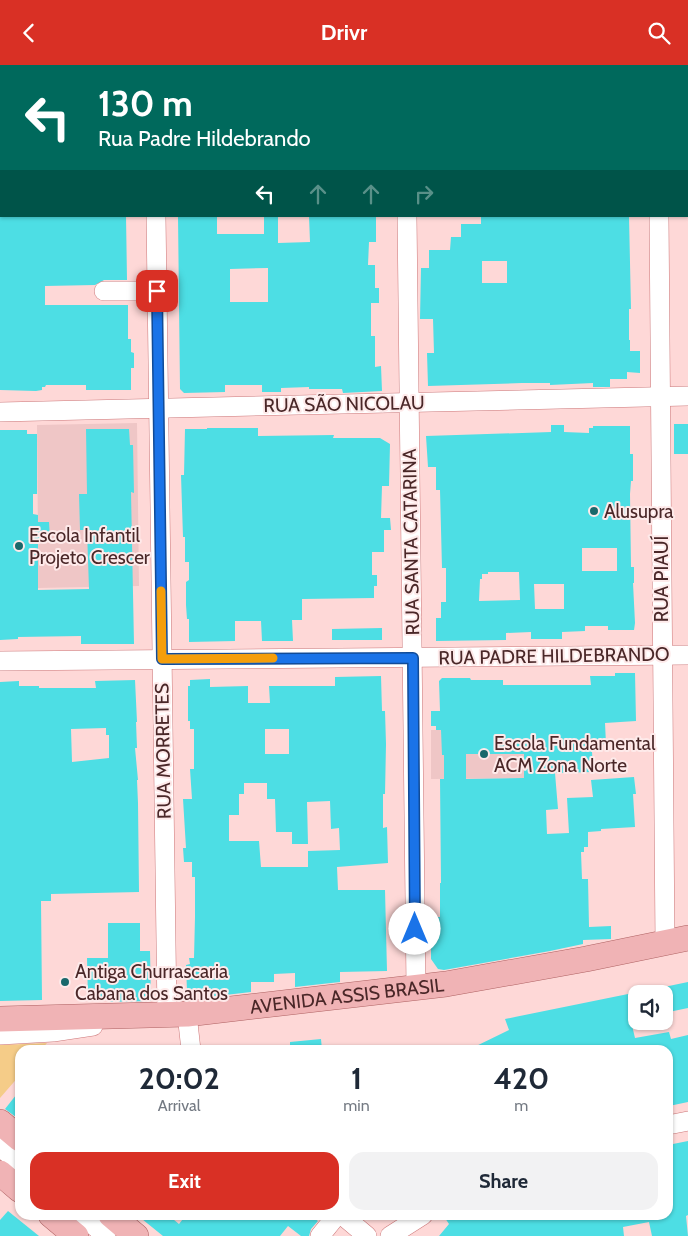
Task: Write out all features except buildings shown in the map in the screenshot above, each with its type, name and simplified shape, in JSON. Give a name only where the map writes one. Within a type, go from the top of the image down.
[{"type":"main road","name":"AVENIDA ASSIS BRASIL","points":[[0,1019],[177,1015],[446,984],[586,959],[676,940]]},
{"type":"main road","points":[[0,1122],[15,1135]]},
{"type":"main road","points":[[117,1220],[136,1236]]},
{"type":"street","name":"RUA MORRETES","points":[[156,217],[162,659],[177,1015],[189,1045]]},
{"type":"street","name":"RUA SANTA CATARINA","points":[[408,217],[416,987]]},
{"type":"street","name":"RUA PIAUÍ","points":[[659,217],[661,655],[676,940]]},
{"type":"street","points":[[104,291],[157,291]]},
{"type":"street","name":"RUA SÃO NICOLAU","points":[[0,412],[688,396]]},
{"type":"street","name":"RUA PADRE HILDEBRANDO","points":[[0,661],[688,655]]},
{"type":"street","points":[[0,1035],[53,1032],[177,1015]]},
{"type":"street","points":[[673,1124],[688,1121]]},
{"type":"street","points":[[0,1147],[11,1180]]},
{"type":"street","points":[[81,1220],[106,1236]]},
{"type":"street","points":[[320,1236],[333,1220]]},
{"type":"street","points":[[348,1220],[367,1236]]},
{"type":"street","points":[[390,1236],[415,1220]]},
{"type":"shaded area","points":[[137,423],[139,586],[38,588],[38,557],[0,536],[38,535],[37,425]]},
{"type":"shaded area","name":"Escola Fundamental ACM Zona Norte","points":[[537,729],[536,778],[431,779],[431,730]]},
{"type":"shaded area","points":[[47,1043],[45,1045],[15,1045],[15,1081],[0,1098],[0,1045]]},
{"type":"slow traffic","points":[[161,591],[162,659],[273,658]]},
{"type":"place","name":"Alusupra","points":[[594,511]]},
{"type":"place","name":"Escola Infantil Projeto Crescer","points":[[19,546]]},
{"type":"place","name":"Escola Fundamental ACM Zona Norte","points":[[484,754]]},
{"type":"place","name":"Antiga Churrascaria Cabana dos Santos","points":[[65,982]]},
{"type":"route","points":[[157,291],[162,659],[413,658],[415,929]]}]
